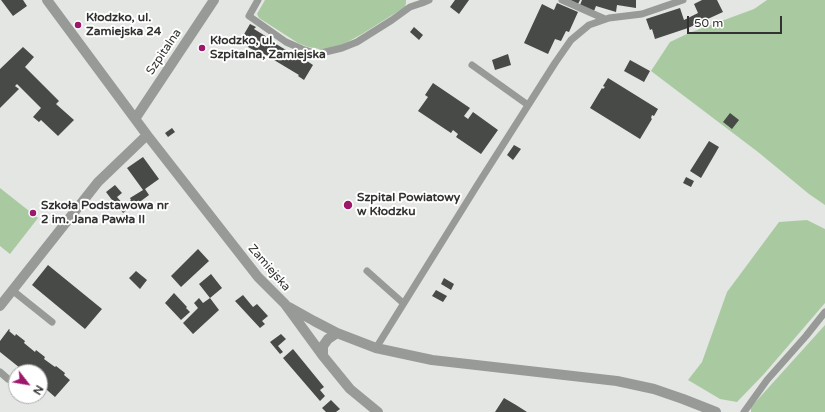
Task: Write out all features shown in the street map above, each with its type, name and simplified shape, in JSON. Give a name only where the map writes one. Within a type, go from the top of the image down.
[{"type":"street","name":"Zamiejska","points":[[47,0],[147,135],[258,278],[285,304],[323,356],[350,389],[378,412]]},
{"type":"street","name":"Szpitalna","points":[[136,119],[214,0]]},
{"type":"street","points":[[0,306],[98,182],[147,135]]},
{"type":"street","points":[[285,304],[314,321],[376,348],[432,360],[617,380],[654,389],[716,412]]},
{"type":"street","points":[[323,356],[323,346],[328,339],[337,332]]},
{"type":"lane","points":[[258,0],[249,16],[286,42],[317,54],[342,48],[357,42],[410,7],[420,2],[429,0]]},
{"type":"lane","points":[[562,0],[605,19]]},
{"type":"lane","points":[[376,348],[570,40],[589,25],[605,19],[642,14],[683,0]]},
{"type":"lane","points":[[472,65],[528,105]]},
{"type":"lane","points":[[367,270],[403,303]]},
{"type":"lane","points":[[12,290],[52,322]]},
{"type":"lane","points":[[744,412],[767,380],[825,312]]},
{"type":"lane","points":[[0,372],[8,380]]},
{"type":"green space","points":[[265,0],[406,0],[406,3],[405,7],[342,45],[330,49],[319,49],[298,43],[259,18],[257,14]]},
{"type":"green space","points":[[767,0],[825,0],[825,205],[651,71],[670,42],[689,33],[754,9]]},
{"type":"green space","points":[[0,188],[38,218],[10,254],[0,246]]},
{"type":"green space","points":[[807,220],[825,229],[825,303],[764,374],[737,402],[720,399],[688,380],[702,362],[727,292],[779,222]]},
{"type":"green space","points":[[825,325],[825,412],[751,412],[751,407]]},
{"type":"building","points":[[1,0],[23,0],[27,6],[13,16]]},
{"type":"building","points":[[455,0],[469,0],[459,14],[450,7]]},
{"type":"building","points":[[570,0],[580,0],[578,4]]},
{"type":"building","points":[[582,0],[636,0],[636,8],[617,5],[616,12],[596,6],[594,11],[580,5]]},
{"type":"building","points":[[702,0],[717,0],[723,12],[688,28],[655,39],[652,29],[650,30],[646,19],[680,8],[684,20],[698,13],[694,4]]},
{"type":"building","points":[[557,3],[578,12],[569,32],[566,31],[561,41],[555,39],[548,54],[524,43],[542,4],[554,10]]},
{"type":"building","points":[[250,24],[256,27],[254,29],[267,37],[266,38],[313,65],[304,80],[298,76],[299,75],[259,51],[257,52],[248,47],[251,41],[243,36]]},
{"type":"building","points":[[414,27],[423,35],[419,40],[410,32]]},
{"type":"building","points":[[23,47],[34,57],[25,67],[59,101],[56,104],[74,120],[58,136],[41,120],[39,122],[33,117],[41,108],[17,84],[15,86],[19,89],[0,108],[0,69]]},
{"type":"building","points":[[508,54],[511,65],[495,70],[492,60]]},
{"type":"building","points":[[630,60],[650,71],[644,82],[624,71]]},
{"type":"building","points":[[608,78],[658,109],[654,116],[652,115],[652,119],[640,139],[590,108],[602,88],[603,89],[605,87],[603,86]]},
{"type":"building","points":[[433,83],[470,108],[464,116],[468,119],[473,112],[498,130],[481,154],[456,137],[458,134],[453,130],[451,133],[418,111],[428,97],[425,95]]},
{"type":"building","points":[[730,113],[739,120],[732,129],[723,122]]},
{"type":"building","points":[[172,128],[175,132],[168,137],[165,133]]},
{"type":"building","points":[[709,141],[719,147],[701,178],[690,171]]},
{"type":"building","points":[[514,145],[521,149],[513,160],[507,155]]},
{"type":"building","points":[[143,157],[159,179],[145,189],[149,195],[123,213],[121,210],[130,202],[130,198],[143,190],[127,168]]},
{"type":"building","points":[[686,177],[694,181],[691,187],[683,183]]},
{"type":"building","points":[[115,185],[122,193],[117,197],[123,204],[118,208],[106,192]]},
{"type":"building","points":[[198,249],[209,261],[181,287],[171,276]]},
{"type":"building","points":[[48,265],[102,309],[85,329],[32,285]]},
{"type":"building","points":[[136,271],[147,280],[140,289],[129,278]]},
{"type":"building","points":[[211,274],[222,288],[210,298],[199,284]]},
{"type":"building","points":[[444,278],[454,284],[451,290],[441,284]]},
{"type":"building","points":[[436,290],[447,296],[443,302],[432,296]]},
{"type":"building","points":[[174,293],[190,312],[181,320],[165,303]]},
{"type":"building","points":[[243,295],[253,307],[257,304],[268,316],[262,321],[265,324],[260,328],[235,301]]},
{"type":"building","points":[[199,298],[203,303],[210,298],[219,310],[193,334],[183,323],[198,308],[194,303]]},
{"type":"building","points":[[9,329],[9,331],[15,336],[16,334],[25,341],[24,343],[35,352],[36,350],[45,357],[44,359],[65,373],[64,375],[70,380],[55,397],[48,391],[48,364],[15,364],[0,352],[0,341]]},
{"type":"building","points":[[281,334],[286,339],[278,346],[283,352],[280,354],[270,342]]},
{"type":"building","points":[[293,349],[324,387],[320,390],[325,396],[320,401],[283,358]]},
{"type":"building","points":[[504,398],[516,405],[527,412],[495,412]]},
{"type":"building","points":[[331,400],[340,409],[336,412],[326,412],[322,408]]},
{"type":"place","name":"Kłodzko, ul. Zamiejska 24","points":[[78,25]]},
{"type":"place","name":"Kłodzko, ul. Szpitalna, Zamiejska","points":[[202,48]]},
{"type":"place","name":"Szpital Powiatowy w Kłodzku","points":[[348,205]]},
{"type":"place","name":"Szkoła Podstawowa nr 2 im. Jana Pawła II","points":[[33,213]]}]
